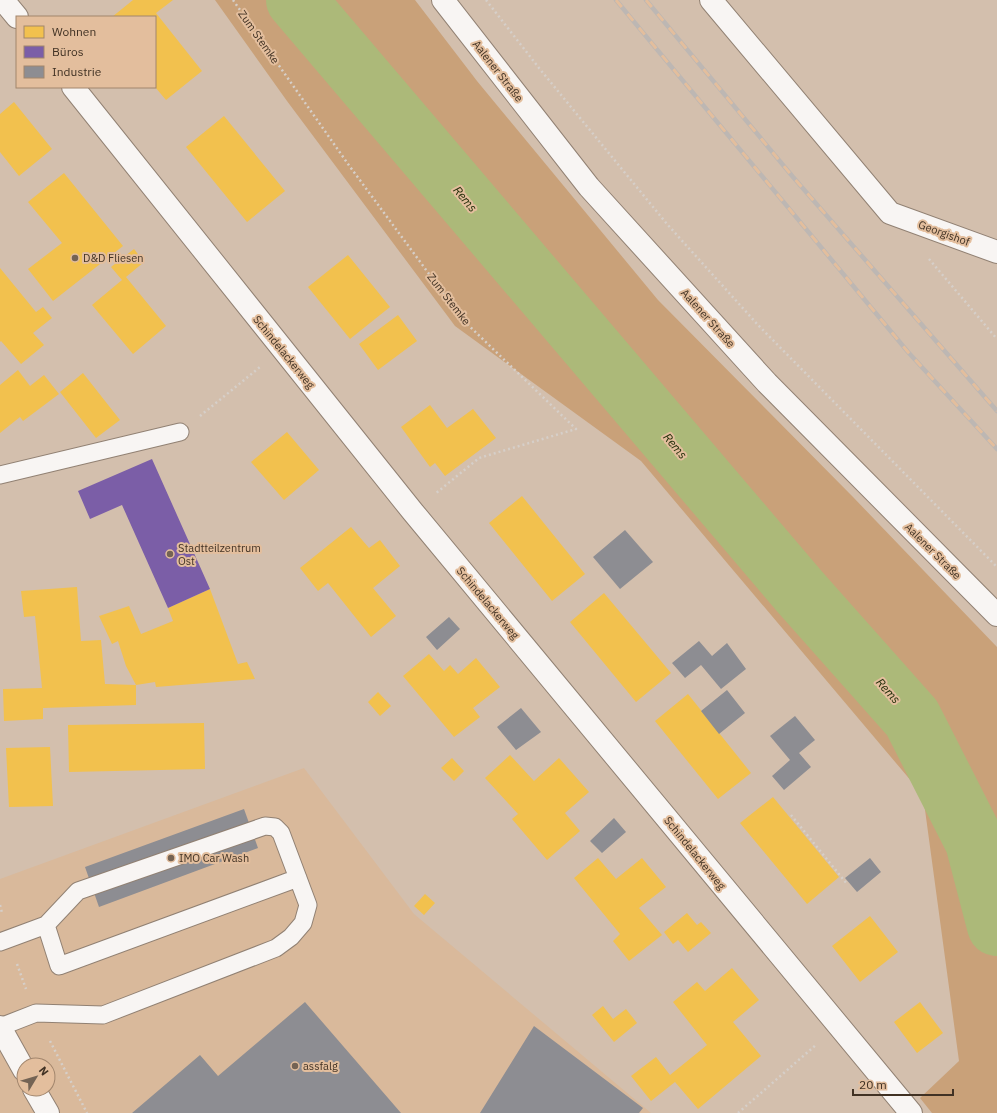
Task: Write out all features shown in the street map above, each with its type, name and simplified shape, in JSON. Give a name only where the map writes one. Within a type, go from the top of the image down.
[{"type":"street","points":[[3,0],[16,16]]},
{"type":"street","name":"Aalener Straße","points":[[442,0],[589,187],[767,383],[997,615]]},
{"type":"street","name":"Georgishof","points":[[711,0],[890,213],[997,252]]},
{"type":"street","name":"Schindelackerweg","points":[[74,88],[413,512],[838,1027],[911,1113]]},
{"type":"street","points":[[0,1027],[17,1057]]},
{"type":"street","points":[[39,1097],[48,1113]]},
{"type":"lane","points":[[0,475],[180,432]]},
{"type":"lane","points":[[0,942],[46,925],[78,890],[265,826],[275,827],[281,833],[308,905],[303,923],[291,937],[276,948],[103,1015],[36,1014],[0,1027]]},
{"type":"lane","points":[[46,925],[59,966],[298,878]]},
{"type":"path","name":"Zum Stemke","points":[[233,0],[353,170],[463,320],[576,429],[479,458],[413,512]]},
{"type":"path","points":[[486,0],[539,68],[667,224],[758,325],[997,567]]},
{"type":"path","points":[[926,255],[997,339]]},
{"type":"path","points":[[180,432],[282,350]]},
{"type":"path","points":[[791,815],[847,884]]},
{"type":"path","points":[[738,1113],[802,1056],[838,1027]]},
{"type":"shaded area","points":[[215,0],[415,0],[477,81],[658,300],[853,497],[997,647],[997,1113],[932,1113],[920,1098],[959,1061],[923,795],[641,461],[455,326],[287,101]]},
{"type":"shaded area","points":[[304,768],[414,914],[651,1113],[0,1113],[0,879]]},
{"type":"building: Wohnen","points":[[133,0],[173,0],[156,13],[202,71],[166,100],[156,88],[156,16],[113,16]]},
{"type":"building: Wohnen","points":[[14,102],[52,149],[19,176],[0,152],[0,114]]},
{"type":"building: Wohnen","points":[[224,116],[285,191],[247,222],[186,147]]},
{"type":"building: Wohnen","points":[[64,173],[123,246],[53,301],[28,269],[62,243],[28,202]]},
{"type":"building: Wohnen","points":[[134,249],[144,262],[126,277],[166,326],[133,354],[92,305],[122,280],[111,267]]},
{"type":"building: Wohnen","points":[[348,255],[390,307],[350,339],[308,287]]},
{"type":"building: Wohnen","points":[[0,268],[36,312],[43,307],[52,318],[33,333],[44,345],[21,364],[1,341],[0,342]]},
{"type":"building: Wohnen","points":[[398,315],[417,341],[378,370],[359,344]]},
{"type":"building: Wohnen","points":[[18,370],[30,386],[44,375],[59,394],[23,421],[20,417],[0,433],[0,385]]},
{"type":"building: Wohnen","points":[[83,373],[120,420],[96,438],[60,392]]},
{"type":"building: Wohnen","points":[[430,405],[447,428],[473,409],[496,438],[445,476],[435,463],[430,467],[401,427]]},
{"type":"building: Wohnen","points":[[287,432],[319,470],[284,500],[251,462]]},
{"type":"building: Wohnen","points":[[522,496],[585,574],[552,601],[489,523]]},
{"type":"building: Wohnen","points":[[351,527],[369,548],[380,540],[400,566],[373,588],[396,616],[371,637],[328,583],[318,591],[300,568]]},
{"type":"building: Wohnen","points":[[77,587],[81,641],[101,640],[105,684],[136,685],[136,705],[43,708],[43,719],[4,721],[3,689],[42,688],[35,616],[24,617],[21,591]]},
{"type":"building: Wohnen","points":[[210,589],[238,664],[247,662],[255,679],[156,687],[155,682],[136,685],[126,666],[118,641],[112,644],[99,616],[129,606],[141,634],[173,621],[168,608]]},
{"type":"building: Wohnen","points":[[604,593],[671,673],[636,702],[570,622]]},
{"type":"building: Wohnen","points":[[429,654],[444,671],[450,665],[458,674],[476,658],[500,687],[473,708],[480,717],[454,737],[403,676]]},
{"type":"building: Wohnen","points":[[378,692],[391,706],[380,716],[368,702]]},
{"type":"building: Wohnen","points":[[688,694],[751,773],[718,799],[655,721]]},
{"type":"building: Wohnen","points":[[204,723],[205,769],[69,772],[68,725]]},
{"type":"building: Wohnen","points":[[50,747],[53,806],[9,807],[6,748]]},
{"type":"building: Wohnen","points":[[510,755],[534,781],[559,758],[589,792],[565,813],[580,831],[547,860],[512,819],[518,814],[485,778]]},
{"type":"building: Wohnen","points":[[452,758],[464,771],[454,781],[441,768]]},
{"type":"building: Wohnen","points":[[773,797],[839,877],[807,904],[740,823]]},
{"type":"building: Wohnen","points":[[598,858],[616,879],[642,858],[666,887],[639,908],[662,935],[629,961],[613,941],[620,934],[574,878]]},
{"type":"building: Wohnen","points":[[425,894],[435,903],[424,915],[414,906]]},
{"type":"building: Wohnen","points":[[687,913],[697,925],[701,922],[711,933],[688,952],[678,940],[673,944],[664,932]]},
{"type":"building: Wohnen","points":[[870,916],[898,952],[860,982],[832,946]]},
{"type":"building: Wohnen","points":[[732,968],[759,1000],[733,1022],[761,1056],[698,1109],[675,1082],[651,1101],[631,1076],[656,1057],[670,1075],[707,1045],[673,1002],[697,982],[705,991]]},
{"type":"building: Wohnen","points":[[920,1002],[943,1033],[917,1053],[894,1022]]},
{"type":"building: Wohnen","points":[[603,1006],[613,1019],[626,1009],[637,1023],[614,1042],[592,1015]]},
{"type":"building: Büros","name":"Stadtteilzentrum Ost","points":[[152,459],[210,589],[168,608],[122,505],[90,519],[78,491]]},
{"type":"building: Industrie","points":[[625,530],[653,562],[620,589],[593,557]]},
{"type":"building: Industrie","points":[[449,617],[460,629],[437,650],[426,637]]},
{"type":"building: Industrie","points":[[699,641],[712,656],[727,643],[746,669],[721,689],[701,665],[685,678],[672,663]]},
{"type":"building: Industrie","points":[[727,690],[745,713],[719,734],[701,711]]},
{"type":"building: Industrie","points":[[521,708],[541,732],[516,750],[497,727]]},
{"type":"building: Industrie","points":[[795,716],[815,740],[799,753],[811,767],[784,790],[772,776],[790,760],[770,736]]},
{"type":"building: Industrie","name":"IMO Car Wash","points":[[244,809],[258,848],[99,907],[85,867]]},
{"type":"building: Industrie","points":[[614,818],[626,832],[602,853],[590,841]]},
{"type":"building: Industrie","points":[[870,858],[881,872],[857,892],[845,878]]},
{"type":"building: Industrie","name":"assfalg","points":[[305,1002],[401,1113],[132,1113],[200,1055],[218,1076]]},
{"type":"building: Industrie","points":[[534,1026],[643,1108],[639,1113],[480,1113]]},
{"type":"waterway","name":"Rems","points":[[296,0],[800,592],[912,718],[975,842],[997,926]]},
{"type":"railway","points":[[616,0],[908,352],[997,449]]},
{"type":"railway","points":[[646,0],[793,177],[997,411]]},
{"type":"place","name":"D&D Fliesen","points":[[75,258]]},
{"type":"place","name":"Stadtteilzentrum Ost","points":[[170,554]]},
{"type":"place","name":"IMO Car Wash","points":[[171,858]]},
{"type":"place","name":"assfalg","points":[[295,1066]]}]
